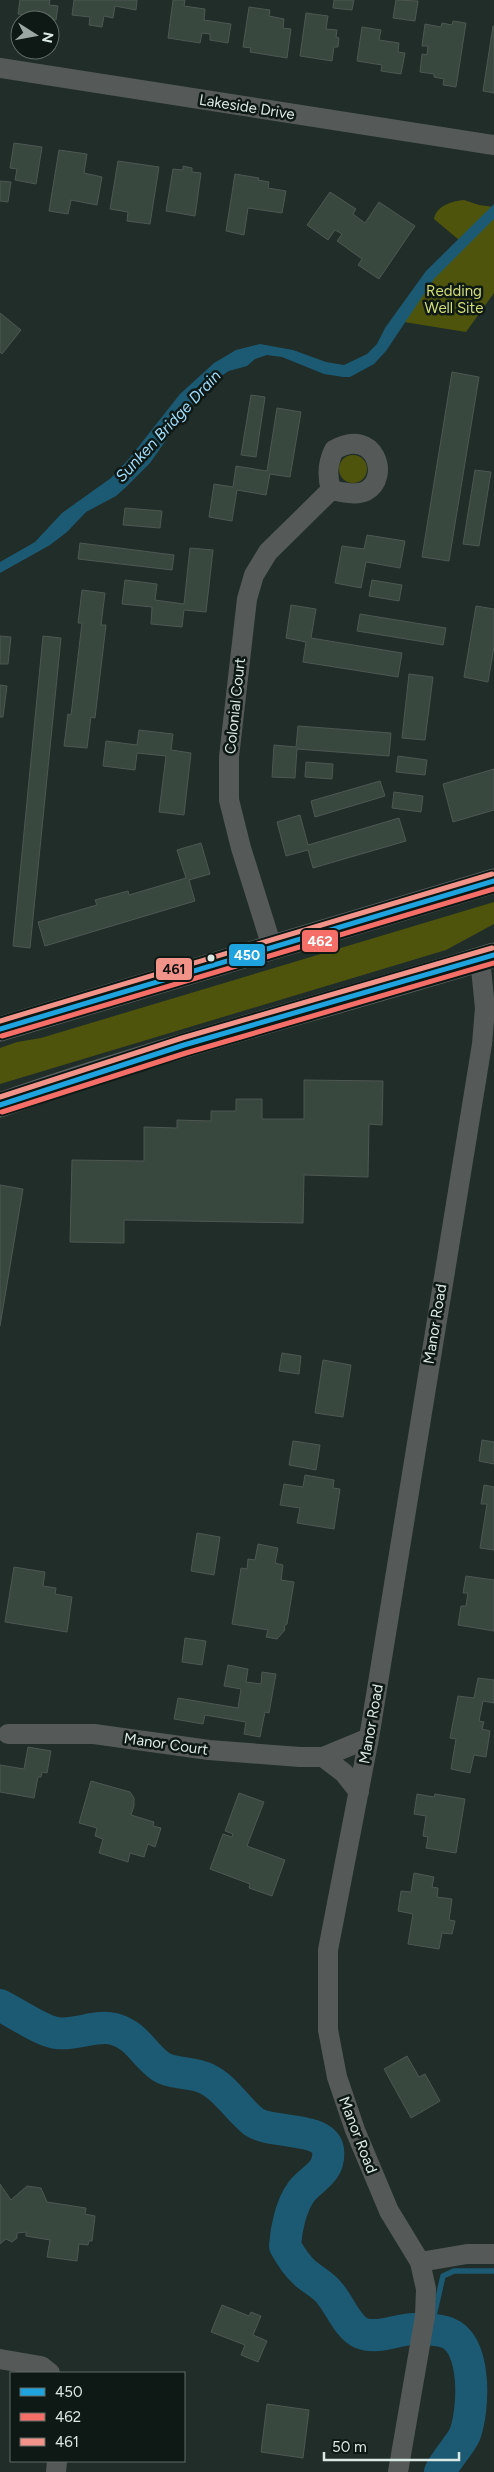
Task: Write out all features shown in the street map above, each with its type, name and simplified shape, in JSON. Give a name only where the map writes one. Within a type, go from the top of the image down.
[{"type":"main road","points":[[0,1029],[494,881]]},
{"type":"main road","points":[[0,1104],[84,1076],[413,981],[487,957]]},
{"type":"street","name":"Lakeside Drive","points":[[0,68],[494,146]]},
{"type":"street","name":"Colonial Court","points":[[272,947],[241,848],[229,800],[229,757],[246,599],[254,575],[268,552],[331,490]]},
{"type":"street","name":"Manor Road","points":[[398,2472],[425,2316],[426,2289],[420,2262],[390,2211],[355,2130],[337,2077],[328,2030],[328,1950],[369,1738],[482,1044],[487,957]]},
{"type":"street","name":"Manor Court","points":[[8,1734],[94,1734],[209,1750],[300,1757],[323,1757],[369,1738]]},
{"type":"street","points":[[323,1757],[344,1773],[359,1792]]},
{"type":"street","points":[[420,2262],[467,2254],[494,2254]]},
{"type":"street","points":[[0,2359],[41,2366],[49,2372]]},
{"type":"green space","name":"Redding Well Site","points":[[464,200],[494,207],[494,293],[466,332],[404,322],[459,240],[434,219],[435,214],[445,205]]},
{"type":"green space","points":[[353,455],[363,459],[367,469],[363,479],[353,483],[343,479],[339,469],[343,459]]},
{"type":"green space","points":[[494,902],[494,924],[446,950],[0,1084],[0,1048],[17,1042],[41,1038]]},
{"type":"water","name":"Sunken Bridge Drain","points":[[494,204],[494,219],[434,279],[386,351],[374,364],[350,377],[343,377],[324,374],[282,357],[267,355],[255,359],[247,366],[229,371],[218,378],[188,409],[150,463],[116,496],[86,512],[67,532],[50,545],[0,573],[0,562],[35,542],[62,513],[111,478],[128,460],[180,394],[214,363],[236,350],[260,344],[293,350],[326,362],[344,365],[367,354],[377,344],[385,328],[426,271]]},
{"type":"building","points":[[20,0],[50,0],[49,5],[58,6],[57,10],[19,10]]},
{"type":"building","points":[[74,0],[137,0],[136,10],[115,6],[113,18],[104,16],[102,27],[89,25],[90,17],[72,15]]},
{"type":"building","points":[[173,0],[185,0],[184,6],[205,9],[204,20],[231,24],[228,43],[210,40],[210,34],[202,33],[200,43],[168,38]]},
{"type":"building","points":[[334,0],[354,0],[352,10],[333,8]]},
{"type":"building","points":[[396,0],[418,1],[415,21],[393,18]]},
{"type":"building","points":[[249,7],[270,10],[269,16],[284,19],[283,28],[291,29],[287,58],[250,52],[251,48],[243,47]]},
{"type":"building","points":[[306,13],[328,16],[326,29],[337,30],[336,37],[339,38],[338,47],[334,47],[332,61],[300,56]]},
{"type":"building","points":[[453,21],[466,23],[456,87],[443,85],[444,79],[434,77],[434,74],[420,72],[422,54],[427,55],[428,46],[422,46],[425,24],[441,27],[442,23],[452,25]]},
{"type":"building","points":[[494,26],[494,93],[483,91]]},
{"type":"building","points":[[362,27],[381,30],[379,40],[399,43],[398,52],[405,53],[401,74],[381,71],[382,65],[357,61]]},
{"type":"building","points":[[14,143],[42,147],[36,184],[15,180],[17,169],[10,168]]},
{"type":"building","points":[[59,150],[87,154],[84,173],[102,177],[97,205],[71,200],[68,214],[49,211]]},
{"type":"building","points":[[118,161],[159,167],[150,224],[127,221],[128,212],[110,209]]},
{"type":"building","points":[[183,166],[192,168],[192,172],[201,173],[195,216],[166,211],[173,169],[183,170]]},
{"type":"building","points":[[235,174],[259,178],[258,180],[269,182],[268,188],[286,191],[282,213],[248,208],[244,235],[226,231]]},
{"type":"building","points":[[0,181],[11,182],[8,202],[0,201]]},
{"type":"building","points":[[330,192],[356,209],[353,214],[365,223],[379,202],[415,226],[379,279],[358,265],[362,259],[337,241],[342,234],[335,230],[328,240],[307,225]]},
{"type":"building","points":[[0,313],[21,330],[2,354],[0,352]]},
{"type":"building","points":[[452,372],[479,377],[449,561],[422,557]]},
{"type":"building","points":[[251,395],[265,397],[256,457],[241,455]]},
{"type":"building","points":[[277,408],[301,412],[290,477],[270,474],[266,495],[237,490],[232,521],[209,517],[214,484],[233,487],[236,466],[267,471]]},
{"type":"building","points":[[475,470],[491,472],[479,546],[463,544]]},
{"type":"building","points":[[125,508],[162,511],[160,528],[123,525]]},
{"type":"building","points":[[367,535],[405,541],[400,568],[366,562],[361,588],[335,583],[342,546],[364,549]]},
{"type":"building","points":[[80,543],[174,555],[172,570],[78,559]]},
{"type":"building","points":[[190,548],[213,550],[206,612],[184,610],[182,627],[151,624],[152,607],[122,604],[125,580],[157,584],[155,600],[184,604]]},
{"type":"building","points":[[372,580],[402,585],[399,601],[369,596]]},
{"type":"building","points":[[82,590],[105,593],[101,625],[106,625],[95,718],[91,717],[87,748],[64,746],[68,714],[71,715],[82,623],[78,623]]},
{"type":"building","points":[[291,605],[316,609],[311,638],[402,653],[398,677],[303,662],[306,642],[286,638]]},
{"type":"building","points":[[476,606],[494,609],[494,647],[488,682],[464,677]]},
{"type":"building","points":[[360,614],[446,628],[443,645],[357,631]]},
{"type":"building","points":[[0,636],[11,637],[8,664],[0,664]]},
{"type":"building","points":[[43,636],[61,638],[30,948],[13,946]]},
{"type":"building","points":[[409,674],[433,677],[425,740],[402,738]]},
{"type":"building","points":[[0,685],[7,686],[3,717],[0,717]]},
{"type":"building","points":[[298,726],[391,733],[389,756],[297,749],[295,778],[272,777],[274,745],[296,747]]},
{"type":"building","points":[[139,730],[173,734],[171,750],[191,753],[184,815],[159,812],[166,756],[137,753],[135,770],[103,766],[106,741],[137,745]]},
{"type":"building","points":[[398,756],[427,760],[425,775],[396,772]]},
{"type":"building","points":[[306,762],[333,764],[332,779],[305,777]]},
{"type":"building","points":[[494,769],[494,810],[453,822],[443,784]]},
{"type":"building","points":[[380,781],[385,796],[315,817],[311,801]]},
{"type":"building","points":[[394,792],[423,796],[421,812],[392,808]]},
{"type":"building","points":[[300,815],[308,845],[399,818],[406,841],[313,868],[308,850],[286,856],[277,822]]},
{"type":"building","points":[[201,843],[210,874],[189,880],[195,901],[45,946],[38,922],[97,905],[95,900],[128,891],[129,895],[186,878],[177,850]]},
{"type":"building","points":[[304,1080],[383,1081],[382,1125],[369,1124],[368,1177],[304,1175],[303,1223],[124,1220],[124,1243],[70,1242],[72,1160],[144,1161],[144,1127],[177,1128],[177,1120],[211,1121],[211,1111],[236,1111],[236,1099],[262,1099],[262,1119],[304,1119]]},
{"type":"building","points":[[0,1185],[23,1189],[0,1326]]},
{"type":"building","points":[[282,1353],[301,1356],[299,1374],[279,1371]]},
{"type":"building","points":[[323,1360],[351,1365],[343,1417],[315,1413]]},
{"type":"building","points":[[482,1440],[494,1442],[494,1464],[479,1461]]},
{"type":"building","points":[[293,1441],[320,1445],[316,1470],[289,1465]]},
{"type":"building","points":[[305,1475],[334,1480],[333,1488],[340,1489],[334,1529],[297,1523],[300,1508],[280,1505],[284,1484],[303,1487]]},
{"type":"building","points":[[484,1485],[494,1487],[494,1550],[480,1548],[487,1504],[481,1504]]},
{"type":"building","points":[[197,1533],[220,1537],[214,1575],[191,1571]]},
{"type":"building","points":[[258,1544],[278,1548],[275,1563],[283,1565],[281,1580],[294,1582],[287,1624],[284,1626],[285,1630],[277,1639],[266,1637],[268,1630],[232,1624],[241,1568],[247,1569],[248,1559],[255,1560]]},
{"type":"building","points":[[14,1567],[45,1572],[43,1586],[56,1588],[55,1594],[72,1597],[67,1632],[5,1622]]},
{"type":"building","points":[[466,1576],[494,1580],[494,1631],[458,1625],[461,1606],[466,1606],[468,1593],[463,1593]]},
{"type":"building","points":[[185,1638],[206,1641],[202,1665],[182,1662]]},
{"type":"building","points":[[228,1665],[248,1669],[246,1682],[261,1684],[262,1672],[276,1674],[269,1713],[265,1712],[260,1737],[244,1734],[246,1722],[205,1715],[203,1724],[174,1719],[178,1698],[238,1708],[241,1689],[224,1686]]},
{"type":"building","points":[[478,1678],[494,1680],[494,1703],[483,1701],[479,1721],[484,1722],[482,1729],[490,1731],[486,1757],[474,1755],[470,1773],[451,1769],[456,1739],[450,1738],[458,1696],[474,1698]]},
{"type":"building","points":[[28,1747],[51,1751],[47,1773],[42,1772],[41,1777],[38,1777],[34,1798],[0,1792],[0,1765],[24,1769]]},
{"type":"building","points":[[91,1781],[130,1792],[134,1798],[131,1815],[154,1822],[153,1826],[161,1828],[155,1847],[148,1844],[144,1857],[130,1853],[128,1862],[99,1853],[103,1839],[95,1836],[97,1828],[79,1823]]},
{"type":"building","points":[[239,1793],[264,1802],[247,1846],[285,1860],[272,1896],[249,1888],[250,1884],[210,1869],[223,1834],[232,1837],[233,1834],[225,1831]]},
{"type":"building","points":[[417,1794],[434,1797],[435,1794],[465,1799],[456,1853],[426,1848],[428,1837],[423,1836],[426,1816],[414,1814]]},
{"type":"building","points":[[414,1873],[434,1877],[432,1887],[438,1888],[437,1897],[452,1899],[449,1920],[455,1921],[452,1934],[442,1933],[439,1949],[408,1944],[413,1914],[398,1911],[401,1891],[411,1892]]},
{"type":"building","points":[[407,2056],[419,2077],[425,2074],[440,2101],[411,2118],[384,2069]]},
{"type":"building","points":[[0,2184],[11,2200],[27,2186],[41,2188],[47,2202],[86,2208],[85,2214],[95,2216],[92,2241],[89,2241],[88,2245],[79,2244],[77,2261],[47,2257],[50,2240],[26,2236],[26,2232],[17,2233],[17,2238],[12,2242],[6,2239],[0,2244]]},
{"type":"building","points":[[222,2305],[249,2316],[251,2312],[261,2316],[253,2335],[267,2341],[258,2362],[241,2355],[245,2345],[211,2332]]},
{"type":"building","points":[[267,2404],[309,2410],[303,2458],[261,2452]]},
{"type":"waterway","points":[[0,2005],[51,2032],[71,2033],[100,2028],[114,2029],[122,2032],[134,2040],[154,2061],[165,2069],[195,2075],[214,2083],[254,2122],[262,2126],[307,2134],[317,2137],[324,2142],[328,2150],[327,2164],[297,2198],[290,2218],[285,2246],[299,2267],[328,2292],[352,2326],[361,2333],[381,2335],[408,2329],[440,2331],[448,2333],[457,2340],[464,2350],[471,2379],[468,2423],[465,2434],[440,2472]]},
{"type":"waterway","points":[[434,2330],[433,2320],[443,2276],[454,2271],[494,2271]]},
{"type":"transit line","name":"461","points":[[0,1021],[492,874]]},
{"type":"transit line","name":"450","points":[[0,1029],[494,881]]},
{"type":"transit line","name":"462","points":[[2,1036],[494,889]]},
{"type":"transit line","name":"461","points":[[0,1097],[182,1038],[492,948]]},
{"type":"transit line","name":"450","points":[[0,1105],[184,1045],[494,955]]},
{"type":"transit line","name":"462","points":[[2,1112],[186,1053],[494,963]]}]
